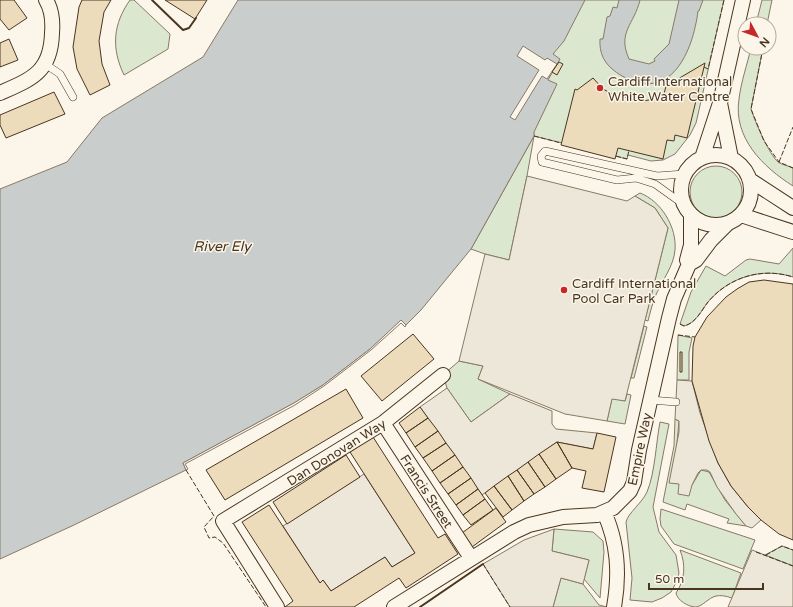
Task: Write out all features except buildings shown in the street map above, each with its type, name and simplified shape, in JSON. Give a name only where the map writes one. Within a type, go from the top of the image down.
[{"type":"street","points":[[0,93],[27,82],[36,76],[45,64],[52,45],[53,28],[51,13],[46,0]]},
{"type":"street","points":[[702,158],[720,103],[743,0]]},
{"type":"street","points":[[720,103],[731,158]]},
{"type":"street","points":[[722,155],[731,158],[740,164],[750,180],[752,190],[747,208],[741,215],[728,224],[715,226],[702,223],[691,216],[683,204],[681,184],[684,174],[695,162],[702,158],[722,155]]},
{"type":"street","points":[[750,180],[793,208]]},
{"type":"street","points":[[741,215],[793,232]]},
{"type":"street","name":"Empire Way","points":[[689,264],[687,260],[693,229],[691,216]]},
{"type":"street","name":"Empire Way","points":[[394,607],[512,533],[529,525],[563,517],[590,516],[604,512],[613,508],[626,497],[634,482],[650,400],[672,305],[689,264],[696,260],[711,240],[728,224]]},
{"type":"street","name":"Dan Donovan Way","points":[[277,607],[223,521],[383,424],[443,375]]},
{"type":"street","name":"Francis Street","points":[[383,424],[471,558]]},
{"type":"street","points":[[604,512],[612,529],[617,554],[618,580],[614,607]]},
{"type":"lane","points":[[45,64],[60,74],[72,97]]},
{"type":"lane","points":[[683,204],[655,184],[636,178],[618,180],[542,162],[541,156],[545,151],[657,176],[684,174]]},
{"type":"lane","points":[[650,400],[676,402]]},
{"type":"green space","points":[[130,0],[134,0],[170,34],[168,49],[124,75],[117,55],[116,36],[120,18]]},
{"type":"green space","name":"Cardiff International White Water Centre","points":[[522,0],[724,0],[696,123],[690,135],[675,154],[663,160],[651,161],[628,155],[627,159],[534,136]]},
{"type":"green space","points":[[762,0],[772,0],[769,16],[758,16]]},
{"type":"green space","points":[[749,56],[761,56],[751,109],[774,158],[778,162],[793,168],[793,186],[771,170],[761,160],[752,150],[746,139],[738,113],[743,80]]},
{"type":"green space","points":[[534,136],[509,260],[471,249]]},
{"type":"green space","points":[[716,166],[726,168],[734,174],[740,182],[742,192],[740,202],[734,210],[726,216],[716,218],[706,216],[698,210],[692,202],[690,192],[692,182],[698,174],[706,168]]},
{"type":"green space","points":[[640,193],[655,202],[661,208],[670,224],[675,241],[674,256],[670,268],[655,297],[648,321],[645,320],[668,228],[655,208],[635,196]]},
{"type":"green space","points":[[793,248],[793,277],[770,273],[747,276],[736,280],[716,293],[692,322],[684,326],[680,324],[691,292],[706,266],[725,276],[746,260],[750,259],[779,264]]},
{"type":"green space","points":[[644,326],[647,327],[634,378],[631,378]]},
{"type":"green space","points":[[678,335],[692,338],[689,352],[689,380],[677,380]]},
{"type":"green space","points":[[459,361],[483,366],[478,379],[510,394],[471,422],[447,388],[443,375]]},
{"type":"green space","points":[[627,394],[631,395],[625,424],[607,421],[612,398],[625,401]]},
{"type":"green space","points":[[675,419],[679,421],[676,454],[692,485],[701,470],[709,472],[725,500],[746,526],[727,523],[729,519],[687,504],[685,510],[663,502],[674,446]]},
{"type":"green space","points":[[660,422],[669,424],[653,507],[659,532],[676,555],[679,573],[671,592],[662,598],[652,602],[630,600],[632,578],[626,522],[629,515],[645,496],[650,484],[654,467]]},
{"type":"green space","points":[[661,509],[755,540],[743,569],[674,544],[661,526]]},
{"type":"green space","points":[[554,529],[593,532],[603,541],[604,552],[600,598],[584,579],[589,560],[552,551]]},
{"type":"green space","points":[[782,546],[793,550],[793,566],[765,555]]},
{"type":"green space","points":[[680,550],[741,573],[732,598],[716,596],[696,607],[683,603],[676,593],[683,578],[684,572]]},
{"type":"green space","points":[[561,578],[583,584],[599,605],[607,607],[553,607]]},
{"type":"shaded area","name":"Cardiff International Pool Car Park","points":[[527,176],[627,201],[635,196],[655,208],[668,228],[625,401],[612,399],[607,421],[565,414],[478,379],[483,366],[459,361],[485,254],[509,260]]},
{"type":"shaded area","points":[[677,380],[692,381],[700,413],[718,463],[731,486],[761,520],[752,528],[746,526],[736,514],[717,487],[710,472],[707,470],[701,470],[698,473],[692,485],[689,496],[678,494],[679,484],[669,483],[679,432],[679,421],[675,419]]},
{"type":"shaded area","points":[[447,388],[471,422],[510,394],[552,411],[552,424],[556,429],[597,433],[593,449],[557,442],[482,495],[420,407]]},
{"type":"shaded area","points":[[364,474],[415,553],[392,567],[385,557],[331,591],[323,580],[320,583],[283,526]]},
{"type":"shaded area","points":[[554,529],[552,551],[589,560],[583,584],[561,578],[553,607],[510,607],[483,564],[524,540]]},
{"type":"shaded area","points":[[752,550],[793,566],[793,607],[728,607]]},
{"type":"water","name":"River Ely","points":[[238,0],[585,0],[564,41],[553,54],[560,59],[548,80],[557,84],[534,132],[534,136],[471,249],[421,310],[406,325],[401,321],[370,349],[323,385],[294,403],[183,463],[186,470],[74,525],[0,559],[0,189],[67,162],[102,118],[203,57]]},
{"type":"water","points":[[619,0],[640,0],[626,35],[626,50],[629,59],[649,64],[655,61],[654,59],[669,44],[679,0],[703,0],[698,11],[691,42],[685,57],[676,69],[666,78],[654,83],[639,83],[622,76],[612,69],[605,61],[601,51],[600,39],[603,39],[607,17],[610,16],[613,7],[617,8]]},
{"type":"pier","points":[[523,46],[545,60],[547,58],[557,64],[547,79],[542,76],[515,120],[510,117],[539,70],[517,56]]},
{"type":"pier","points":[[401,320],[406,325],[405,327],[401,323],[371,350],[324,386],[295,405],[185,464],[188,469],[186,470],[183,463],[294,403],[323,385],[370,349]]},
{"type":"fence","points":[[704,67],[708,69],[724,0]]},
{"type":"fence","points":[[761,56],[751,109],[764,141],[779,162],[793,168]]},
{"type":"fence","points":[[779,162],[793,127]]},
{"type":"fence","points":[[534,136],[561,143]]},
{"type":"fence","points":[[616,156],[627,159],[629,150]]},
{"type":"fence","points":[[680,324],[684,326],[692,322],[716,293],[736,280],[747,276],[770,273],[793,277]]},
{"type":"fence","points":[[678,335],[695,337]]},
{"type":"fence","points":[[186,470],[214,516],[204,527],[209,538],[215,537],[223,543],[266,607]]},
{"type":"fence","points":[[766,555],[782,546],[793,550]]},
{"type":"fence","points":[[756,552],[793,566]]},
{"type":"fence","points":[[483,564],[510,607]]},
{"type":"wall","points":[[152,0],[183,30],[189,28],[196,18]]},
{"type":"wall","points":[[420,607],[483,564]]},
{"type":"place","name":"Cardiff International White Water Centre","points":[[600,88]]},
{"type":"place","name":"Cardiff International Pool Car Park","points":[[564,290]]}]
